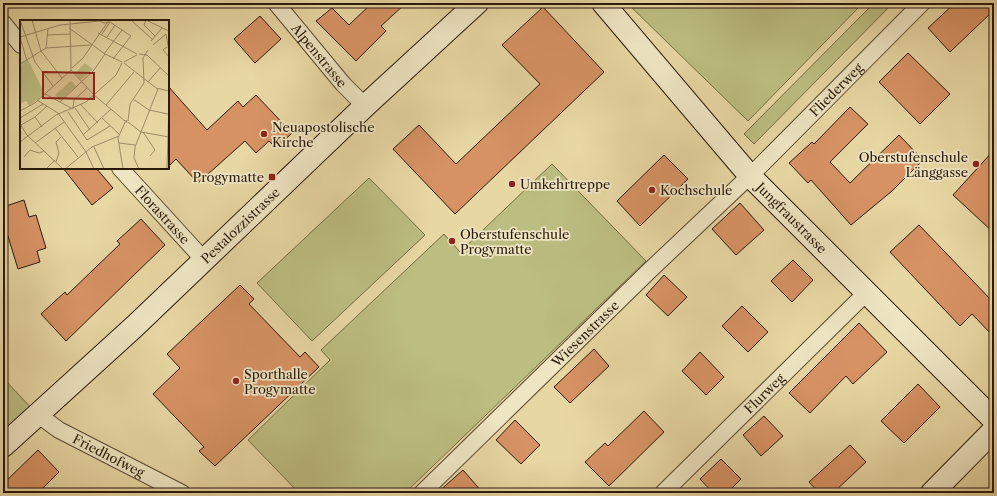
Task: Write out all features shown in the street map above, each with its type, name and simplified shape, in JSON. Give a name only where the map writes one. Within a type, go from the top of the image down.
[{"type":"street","name":"Alpenstrasse","points":[[276,3],[343,84],[365,106]]},
{"type":"street","name":"Pestalozzistrasse","points":[[3,446],[135,326],[365,106],[477,3]]},
{"type":"street","name":"Jungfraustrasse","points":[[603,3],[750,176],[994,420]]},
{"type":"street","name":"Fliederweg","points":[[750,176],[922,3]]},
{"type":"street","points":[[3,23],[20,45]]},
{"type":"street","name":"Florastrasse","points":[[121,169],[204,260]]},
{"type":"street","name":"Wiesenstrasse","points":[[422,493],[648,272],[750,176]]},
{"type":"street","name":"Flurweg","points":[[663,493],[866,293]]},
{"type":"street","name":"Friedhofweg","points":[[37,414],[59,430],[182,493]]},
{"type":"street","points":[[932,493],[994,430]]},
{"type":"green space","points":[[627,3],[863,3],[748,121]]},
{"type":"green space","points":[[874,3],[893,3],[754,144],[744,134]]},
{"type":"green space","points":[[552,164],[646,261],[405,493],[299,493],[248,440],[330,360],[321,350],[444,234],[460,252]]},
{"type":"green space","points":[[369,178],[425,235],[312,341],[257,283]]},
{"type":"green space","points":[[3,378],[37,414],[3,446]]},
{"type":"building","points":[[372,3],[406,3],[381,26],[386,31],[356,61],[316,21],[332,8],[349,25]]},
{"type":"building","points":[[955,3],[994,3],[994,10],[950,52],[928,28]]},
{"type":"building","points":[[543,7],[604,72],[455,214],[393,149],[419,125],[456,164],[540,84],[502,45]]},
{"type":"building","points":[[260,16],[281,39],[255,63],[234,39]]},
{"type":"building","points":[[908,53],[950,94],[920,124],[879,82]]},
{"type":"building","name":"Neuapostolische Kirche","points":[[169,87],[207,130],[238,101],[243,107],[256,95],[292,133],[276,148],[269,141],[256,153],[245,141],[198,183],[176,159],[169,166]]},
{"type":"building","points":[[850,107],[868,124],[830,162],[850,183],[899,135],[923,160],[892,191],[851,225],[811,180],[808,183],[789,163],[812,142],[814,144]]},
{"type":"building","points":[[994,150],[994,233],[953,195]]},
{"type":"building","name":"Kochschule","points":[[664,155],[688,179],[640,226],[617,201]]},
{"type":"building","points":[[64,169],[97,169],[113,188],[92,205]]},
{"type":"building","points":[[24,200],[29,217],[36,215],[46,248],[37,251],[40,262],[18,269],[3,220],[3,207]]},
{"type":"building","points":[[740,203],[764,230],[736,255],[712,229]]},
{"type":"building","points":[[141,219],[165,245],[66,341],[41,314],[65,292],[67,295],[120,244],[117,241]]},
{"type":"building","points":[[919,225],[994,303],[994,337],[972,314],[960,326],[890,252]]},
{"type":"building","points":[[793,260],[813,280],[792,302],[771,281]]},
{"type":"building","points":[[664,275],[687,297],[668,316],[646,295]]},
{"type":"building","name":"Sporthalle Progymatte","points":[[240,285],[254,299],[249,304],[300,357],[305,352],[319,367],[215,466],[199,451],[204,447],[153,394],[180,368],[167,354]]},
{"type":"building","points":[[742,306],[768,332],[748,352],[722,326]]},
{"type":"building","points":[[859,323],[887,352],[853,384],[846,376],[810,413],[789,393]]},
{"type":"building","points":[[594,349],[609,366],[570,403],[554,387]]},
{"type":"building","points":[[700,352],[724,377],[706,395],[682,371]]},
{"type":"building","points":[[918,384],[940,407],[904,443],[881,421]]},
{"type":"building","points":[[644,411],[664,432],[609,486],[585,462],[605,443],[608,446]]},
{"type":"building","points":[[764,416],[783,436],[761,456],[743,435]]},
{"type":"building","points":[[515,420],[540,445],[521,464],[496,440]]},
{"type":"building","points":[[850,445],[866,462],[833,493],[819,493],[809,482]]},
{"type":"building","points":[[38,450],[59,472],[38,493],[3,493],[3,484]]},
{"type":"building","points":[[721,459],[741,479],[727,493],[713,493],[700,479]]},
{"type":"building","points":[[463,470],[483,493],[437,493]]},
{"type":"place","name":"Neuapostolische Kirche","points":[[264,134]]},
{"type":"place","name":"Oberstufenschule Länggasse","points":[[976,164]]},
{"type":"place","name":"Progymatte","points":[[272,177]]},
{"type":"place","name":"Umkehrtreppe","points":[[512,184]]},
{"type":"place","name":"Kochschule","points":[[652,190]]},
{"type":"place","name":"Oberstufenschule Progymatte","points":[[452,241]]},
{"type":"place","name":"Sporthalle Progymatte","points":[[236,381]]}]
